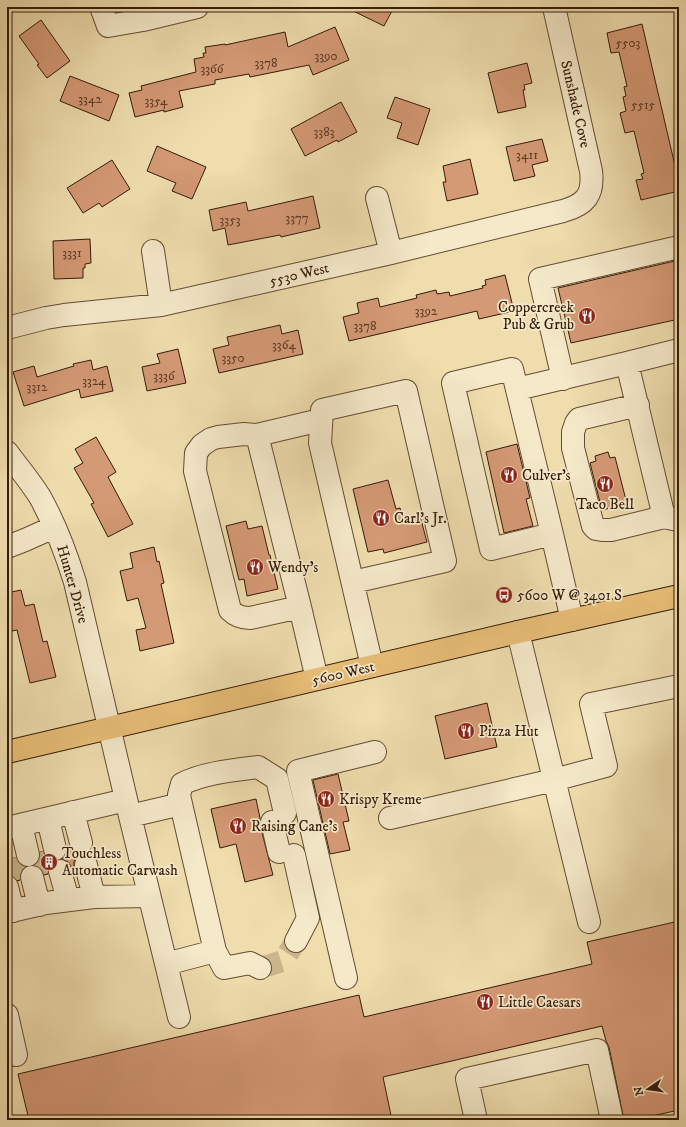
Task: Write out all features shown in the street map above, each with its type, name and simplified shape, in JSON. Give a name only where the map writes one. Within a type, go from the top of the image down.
[{"type":"main road","name":"5600 West","points":[[7,752],[518,632],[679,596]]},
{"type":"street","points":[[104,17],[143,20],[197,7]]},
{"type":"street","name":"Sunshade Cove","points":[[554,7],[592,171],[592,187],[585,199]]},
{"type":"street","points":[[377,198],[391,253]]},
{"type":"street","name":"5530 West","points":[[7,328],[64,315],[161,306],[563,212],[572,209],[585,199]]},
{"type":"street","points":[[563,378],[540,279],[679,247]]},
{"type":"street","points":[[153,250],[161,306]]},
{"type":"street","points":[[517,389],[627,363],[678,355]]},
{"type":"street","points":[[627,363],[672,519],[611,530],[596,529],[593,526],[573,448],[573,432],[576,423],[579,419],[638,404]]},
{"type":"street","points":[[552,534],[491,549],[453,383],[512,369],[552,534],[572,620]]},
{"type":"street","points":[[353,582],[445,561],[406,391],[322,410],[320,443],[372,666]]},
{"type":"street","points":[[300,607],[250,618],[242,618],[235,615],[230,610],[195,471],[196,453],[202,444],[218,437],[244,434],[257,435],[312,422],[321,422]]},
{"type":"street","points":[[257,435],[300,607],[316,679]]},
{"type":"street","name":"Hunter Drive","points":[[7,452],[39,497],[63,547],[75,582],[179,1017]]},
{"type":"street","points":[[7,547],[54,527]]},
{"type":"street","points":[[518,632],[589,922]]},
{"type":"street","points":[[390,818],[554,780],[606,766],[591,704],[679,686]]},
{"type":"street","points":[[346,978],[298,771],[375,752]]},
{"type":"street","points":[[255,962],[224,968],[215,952],[179,795],[182,784],[193,778],[258,767],[268,773],[264,785],[278,818],[286,853],[308,918],[291,938]]},
{"type":"street","points":[[23,825],[73,812],[181,804]]},
{"type":"street","points":[[73,812],[80,843]]},
{"type":"street","points":[[23,825],[34,854],[23,825]]},
{"type":"street","points":[[86,865],[94,897]]},
{"type":"street","points":[[33,878],[34,906]]},
{"type":"street","points":[[33,878],[34,906]]},
{"type":"street","points":[[34,906],[94,897],[149,896]]},
{"type":"street","points":[[166,964],[215,952]]},
{"type":"street","points":[[7,1015],[16,1056]]},
{"type":"street","points":[[476,1120],[467,1079],[597,1050],[612,1120]]},
{"type":"building","points":[[345,7],[394,7],[384,26]]},
{"type":"building","points":[[41,20],[70,61],[47,78],[19,36]]},
{"type":"building","points":[[642,24],[679,183],[679,191],[641,200],[636,180],[643,179],[641,174],[644,173],[634,131],[625,133],[620,113],[626,111],[623,97],[626,96],[624,87],[627,86],[619,52],[611,53],[607,33]]},
{"type":"building","points":[[335,27],[349,60],[313,75],[309,65],[250,77],[249,74],[215,80],[215,84],[179,91],[183,107],[135,117],[129,93],[142,90],[141,86],[196,72],[194,59],[204,57],[203,53],[206,53],[205,47],[225,45],[285,32],[288,47]]},
{"type":"building","points":[[527,63],[532,83],[524,85],[525,90],[523,90],[526,107],[498,113],[488,73]]},
{"type":"building","points":[[70,76],[119,95],[109,121],[60,101]]},
{"type":"building","points":[[395,97],[430,109],[418,145],[397,138],[402,123],[387,118]]},
{"type":"building","points":[[341,102],[357,132],[305,156],[291,129]]},
{"type":"building","points":[[542,139],[548,161],[532,165],[535,176],[514,181],[506,147]]},
{"type":"building","points":[[157,146],[206,167],[192,199],[172,191],[176,183],[147,171]]},
{"type":"building","points":[[470,159],[478,194],[447,201],[443,182],[446,182],[443,166]]},
{"type":"building","points":[[112,160],[130,189],[102,207],[99,203],[83,213],[67,188]]},
{"type":"building","points":[[313,196],[320,228],[281,237],[280,235],[228,245],[225,228],[213,231],[209,210],[246,202],[248,211]]},
{"type":"building","points":[[90,239],[91,263],[85,264],[85,268],[83,268],[83,278],[54,279],[53,241]]},
{"type":"building","points":[[679,260],[679,319],[571,343],[558,288]]},
{"type":"building","points":[[505,275],[514,311],[479,319],[477,311],[349,341],[343,317],[359,313],[357,303],[378,298],[380,307],[417,298],[416,295],[436,290],[437,294],[449,292],[450,296],[483,288],[482,286],[486,285],[485,280]]},
{"type":"building","points":[[280,325],[282,334],[298,330],[303,354],[219,373],[213,349],[229,345],[227,337]]},
{"type":"building","points":[[178,349],[186,383],[147,391],[142,367],[160,363],[157,354]]},
{"type":"building","points":[[91,360],[93,370],[107,366],[113,391],[81,398],[79,389],[24,406],[13,372],[34,366],[37,377],[74,366],[73,364]]},
{"type":"building","points":[[96,437],[116,472],[108,477],[133,524],[108,537],[91,504],[94,503],[74,468],[83,463],[75,449]]},
{"type":"building","name":"Culver's","points":[[517,444],[530,498],[526,499],[533,526],[504,533],[486,452]]},
{"type":"building","name":"Taco Bell","points":[[608,452],[610,458],[615,457],[627,504],[602,510],[590,463],[596,461],[595,456]]},
{"type":"building","name":"Carl's Jr.","points":[[388,480],[396,509],[400,508],[403,520],[420,516],[427,542],[384,553],[383,549],[368,552],[353,489]]},
{"type":"building","name":"Wendy's","points":[[246,521],[248,529],[262,526],[278,589],[247,596],[244,579],[239,580],[226,526]]},
{"type":"building","points":[[154,547],[164,583],[161,584],[174,643],[140,651],[136,630],[146,628],[138,598],[127,601],[120,571],[133,568],[130,553]]},
{"type":"building","points":[[21,590],[25,606],[34,604],[43,642],[47,641],[56,677],[30,683],[17,630],[7,632],[7,593]]},
{"type":"building","name":"Pizza Hut","points":[[487,703],[497,747],[445,759],[435,716]]},
{"type":"building","name":"Krispy Kreme","points":[[338,774],[349,821],[343,822],[350,850],[330,854],[313,780]]},
{"type":"building","name":"Raising Cane's","points":[[256,799],[260,825],[273,875],[245,882],[236,844],[220,848],[211,809]]},
{"type":"building","points":[[67,846],[69,846],[72,852],[79,855],[74,861],[74,868],[62,859],[67,853]]},
{"type":"building","points":[[40,852],[43,852],[46,858],[53,861],[48,867],[48,874],[44,875],[41,869],[35,865],[40,859]]},
{"type":"building","points":[[16,858],[19,864],[25,867],[20,873],[20,880],[17,881],[16,878],[10,875],[7,864],[7,860]]},
{"type":"building","points":[[679,921],[679,1110],[634,1120],[624,1120],[609,1047],[602,1026],[383,1077],[392,1120],[29,1120],[18,1074],[359,995],[364,1017],[592,964],[587,942]]},
{"type":"tunnel","points":[[41,852],[47,874]]},
{"type":"tunnel","points":[[14,858],[19,880]]},
{"type":"tunnel","points":[[260,968],[283,961],[296,941]]},
{"type":"place","name":"Coppercreek Pub & Grub","points":[[587,316]]},
{"type":"place","name":"Culver's","points":[[509,475]]},
{"type":"place","name":"Taco Bell","points":[[605,484]]},
{"type":"place","name":"Carl's Jr.","points":[[381,518]]},
{"type":"place","name":"Wendy's","points":[[255,567]]},
{"type":"place","name":"5600 W @ 3401 S","points":[[504,595]]},
{"type":"place","name":"Pizza Hut","points":[[466,731]]},
{"type":"place","name":"Krispy Kreme","points":[[326,799]]},
{"type":"place","name":"Raising Cane's","points":[[238,826]]},
{"type":"place","name":"Touchless Automatic Carwash","points":[[49,862]]},
{"type":"place","name":"Little Caesars","points":[[485,1002]]}]
